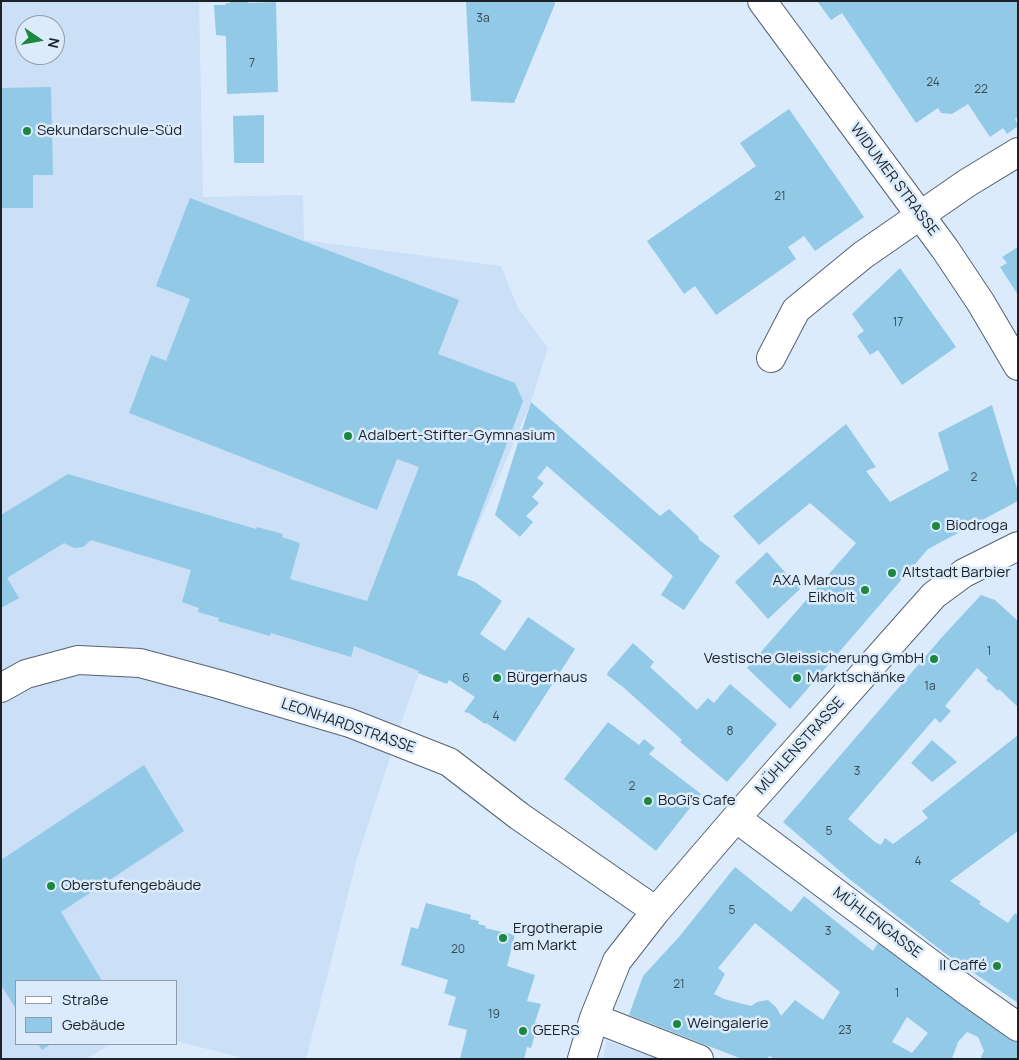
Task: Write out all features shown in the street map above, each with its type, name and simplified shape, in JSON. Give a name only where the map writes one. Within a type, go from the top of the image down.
[{"type":"street","name":"WIDUMER STRASSE","points":[[762,1],[920,214],[981,303],[1018,366]]},
{"type":"street","points":[[771,358],[796,310],[862,255],[920,214],[1018,152]]},
{"type":"street","name":"MÜHLENSTRASSE","points":[[582,1059],[594,1018],[617,961],[656,910],[934,595],[964,573],[1017,548]]},
{"type":"street","name":"LEONHARDSTRASSE","points":[[1,688],[26,674],[78,660],[140,663],[350,723],[449,762],[519,816],[656,910]]},
{"type":"street","name":"MÜHLENGASSE","points":[[736,818],[1018,1027]]},
{"type":"street","points":[[594,1018],[699,1059]]},
{"type":"shaded area","points":[[1,1],[199,1],[203,197],[303,195],[304,240],[501,266],[518,308],[548,348],[531,402],[457,575],[408,702],[357,859],[306,1059],[247,1059],[178,1042],[178,980],[15,980],[15,1045],[109,1045],[86,1059],[1,1059]]},
{"type":"shaded area","points":[[607,1041],[659,1059],[603,1059]]},
{"type":"building","points":[[230,1],[249,1],[248,3],[276,2],[278,92],[227,94],[226,36],[216,35],[214,5],[225,5],[230,3]]},
{"type":"building","points":[[466,1],[554,1],[555,4],[514,103],[471,101]]},
{"type":"building","points":[[817,1],[1018,1],[1018,117],[1015,119],[1018,126],[1007,134],[1003,128],[990,137],[968,104],[952,114],[941,113],[938,108],[916,123],[842,13],[831,20]]},
{"type":"building","name":"Sekundarschule-Süd","points":[[51,87],[53,175],[33,175],[33,208],[1,208],[1,88]]},
{"type":"building","points":[[789,109],[864,217],[815,251],[804,236],[788,247],[796,259],[716,315],[695,286],[684,294],[647,241],[756,166],[740,143]]},
{"type":"building","points":[[264,115],[264,163],[234,163],[233,116]]},
{"type":"building","name":"Adalbert-Stifter-Gymnasium","points":[[190,198],[459,300],[438,354],[515,383],[523,401],[457,575],[475,582],[502,601],[480,634],[505,651],[528,617],[575,649],[515,742],[469,713],[464,712],[475,697],[449,680],[447,684],[354,646],[351,657],[271,633],[270,636],[218,621],[219,618],[198,612],[199,608],[182,602],[191,570],[91,540],[83,547],[74,548],[64,543],[7,578],[19,598],[1,608],[1,515],[68,474],[256,529],[257,527],[283,534],[282,537],[300,543],[290,579],[367,601],[419,467],[397,459],[377,510],[129,413],[151,355],[166,361],[190,299],[156,286]]},
{"type":"building","points":[[1018,247],[1018,295],[1000,267],[1007,263],[1002,257]]},
{"type":"building","points":[[900,268],[956,347],[902,385],[878,350],[870,355],[857,336],[864,331],[852,314]]},
{"type":"building","points":[[531,402],[660,516],[669,509],[699,537],[698,539],[720,556],[684,610],[661,595],[673,576],[547,466],[537,478],[544,483],[532,497],[539,503],[526,516],[533,522],[520,537],[495,515]]},
{"type":"building","points":[[992,405],[1018,492],[1018,501],[928,549],[790,709],[747,668],[856,543],[810,503],[759,545],[733,516],[846,424],[876,467],[866,471],[890,502],[949,470],[938,433]]},
{"type":"building","points":[[767,552],[800,589],[768,619],[735,582]]},
{"type":"building","points":[[981,595],[995,600],[1018,621],[1018,707],[999,689],[998,691],[986,680],[988,678],[977,668],[945,706],[951,711],[940,723],[935,718],[848,819],[875,842],[881,845],[885,838],[893,844],[928,818],[922,811],[1018,735],[1018,831],[950,881],[981,902],[979,904],[1008,923],[1015,913],[1018,915],[1018,1003],[942,951],[848,878],[783,822],[943,636]]},
{"type":"building","points":[[633,643],[654,662],[650,667],[697,710],[708,698],[714,703],[730,684],[777,724],[727,782],[680,742],[682,740],[623,687],[607,675]]},
{"type":"building","points":[[608,722],[639,745],[644,739],[655,748],[649,754],[701,794],[656,851],[564,779]]},
{"type":"building","points":[[932,740],[957,762],[932,782],[911,763]]},
{"type":"building","name":"Oberstufengebäude","points":[[144,765],[184,831],[61,912],[101,980],[15,980],[15,1007],[1,985],[1,860]]},
{"type":"building","points":[[735,867],[791,912],[804,896],[873,951],[878,943],[1018,1037],[1018,1059],[980,1059],[984,1051],[978,1037],[967,1032],[958,1042],[952,1059],[775,1059],[769,1056],[768,1059],[742,1059],[629,1015],[643,976],[679,937]],"holes":[[[755,923],[840,992],[823,1020],[795,1000],[781,1016],[776,1007],[768,1000],[757,1002],[751,1006],[724,999],[714,994],[725,974],[718,968]],[[907,1017],[928,1033],[912,1053],[892,1042]]]},
{"type":"building","points":[[426,903],[471,915],[470,919],[479,921],[478,924],[486,926],[485,928],[515,935],[507,966],[535,975],[527,1001],[541,1004],[535,1022],[538,1023],[531,1048],[527,1047],[524,1059],[460,1059],[467,1030],[448,1025],[456,997],[444,993],[448,980],[401,965],[411,927],[418,929]]},
{"type":"building","points":[[39,1045],[50,1045],[42,1050]]},
{"type":"place","name":"Sekundarschule-Süd","points":[[27,131]]},
{"type":"place","name":"Adalbert-Stifter-Gymnasium","points":[[348,436]]},
{"type":"place","name":"Biodroga","points":[[936,526]]},
{"type":"place","name":"Altstadt Barbier","points":[[892,573]]},
{"type":"place","name":"AXA Marcus Eikholt","points":[[865,590]]},
{"type":"place","name":"Vestische Gleissicherung GmbH","points":[[934,659]]},
{"type":"place","name":"Bürgerhaus","points":[[497,678]]},
{"type":"place","name":"Marktschänke","points":[[797,678]]},
{"type":"place","name":"BoGi's Cafe","points":[[648,801]]},
{"type":"place","name":"Oberstufengebäude","points":[[51,886]]},
{"type":"place","name":"Ergotherapie am Markt","points":[[503,938]]},
{"type":"place","name":"Il Caffé","points":[[997,966]]},
{"type":"place","name":"Weingalerie","points":[[677,1024]]},
{"type":"place","name":"GEERS","points":[[523,1031]]}]
